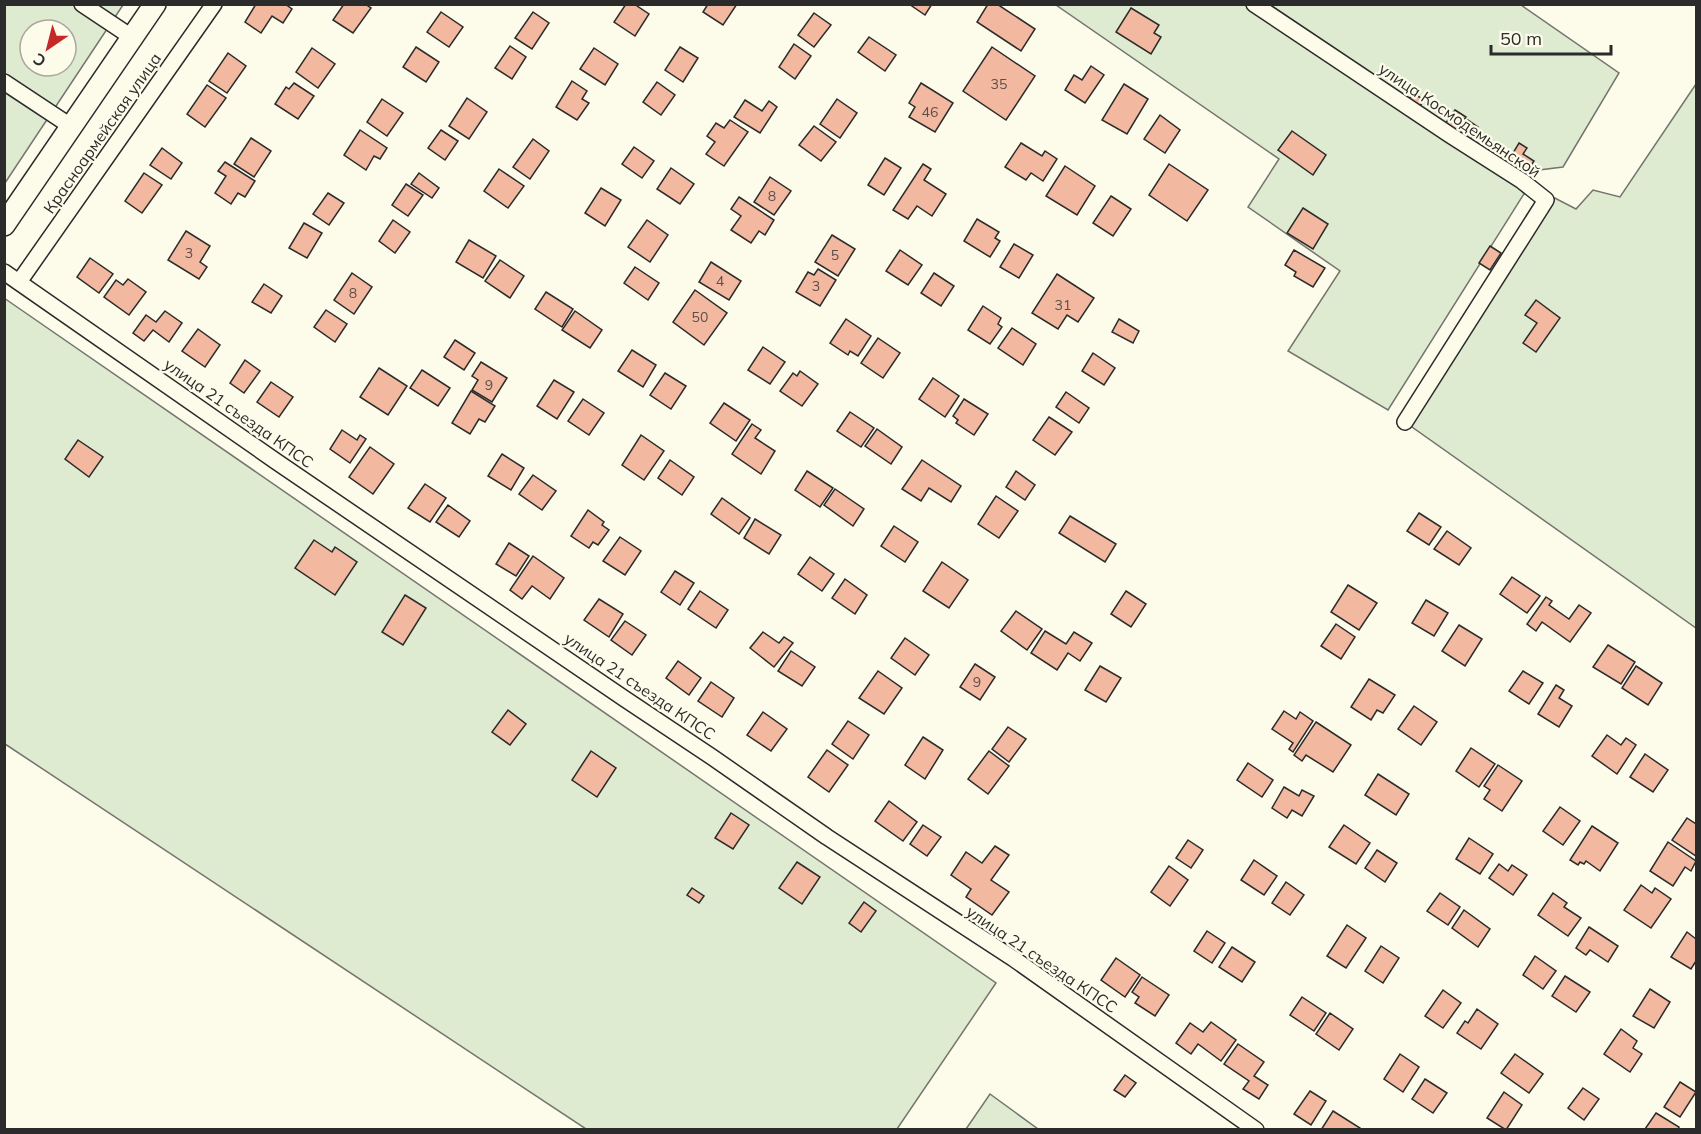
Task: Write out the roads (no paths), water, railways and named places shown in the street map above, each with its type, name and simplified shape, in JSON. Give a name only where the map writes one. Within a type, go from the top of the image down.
[{"type":"main road","points":[[4,225],[155,4]]},
{"type":"street","points":[[82,4],[133,38]]},
{"type":"street","name":"Красноармейская улица","points":[[19,282],[214,4]]},
{"type":"street","name":"улица Космодемьянской","points":[[1254,4],[1522,181],[1546,200],[1405,422]]},
{"type":"street","points":[[4,82],[72,127]]},
{"type":"street","name":"улица 21 съезда КПСС","points":[[4,272],[287,469],[810,825],[1014,959],[1256,1130]]}]
